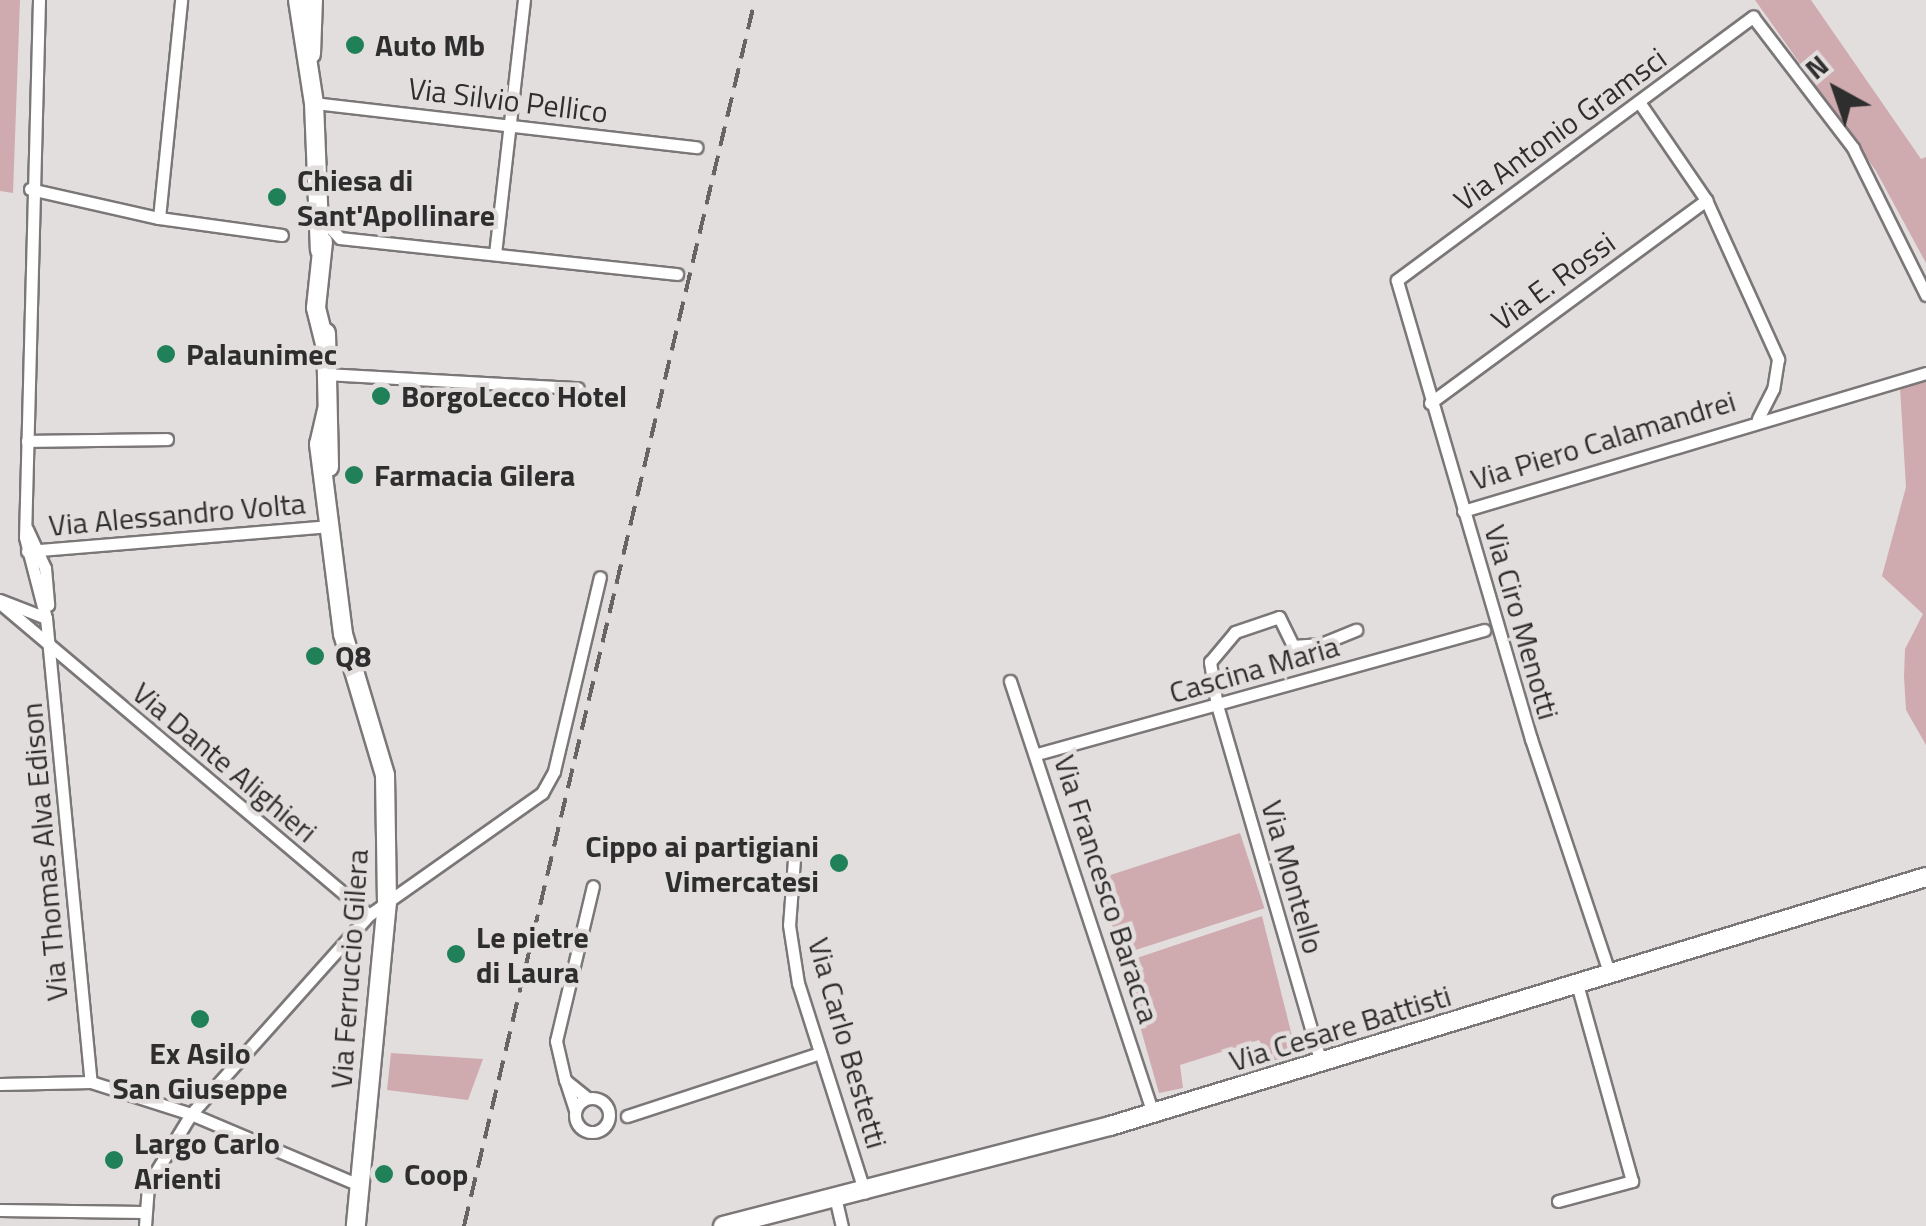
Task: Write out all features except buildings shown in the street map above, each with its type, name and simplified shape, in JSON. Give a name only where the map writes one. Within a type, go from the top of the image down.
[{"type":"main road","name":"Via Ferruccio Gilera","points":[[298,0],[314,103],[324,221],[320,250]]},
{"type":"main road","name":"Via Ferruccio Gilera","points":[[309,64],[313,0]]},
{"type":"main road","name":"Via Ferruccio Gilera","points":[[314,103],[320,250],[316,308],[325,344],[327,410],[319,444],[327,482],[343,634],[385,775],[387,902],[356,1226]]},
{"type":"main road","name":"Via Cesare Battisti","points":[[723,1226],[836,1201],[1153,1114],[1926,877]]},
{"type":"main road","name":"Via Cesare Battisti","points":[[745,1226],[766,1218]]},
{"type":"street","name":"Via Thomas Alva Edison","points":[[39,0],[30,189],[27,528],[46,618],[91,1082]]},
{"type":"street","points":[[159,218],[181,0]]},
{"type":"street","points":[[495,254],[524,0]]},
{"type":"street","name":"Via Antonio Gramsci","points":[[1398,280],[1753,17],[1853,148],[1926,296]]},
{"type":"street","points":[[1639,102],[1706,200],[1778,359],[1773,389],[1758,418]]},
{"type":"street","name":"Via Silvio Pellico","points":[[314,103],[696,147]]},
{"type":"street","points":[[30,189],[159,218],[282,235]]},
{"type":"street","name":"Via E. Rossi","points":[[1430,403],[1706,200]]},
{"type":"street","points":[[324,221],[340,238],[677,274]]},
{"type":"street","name":"Via Ciro Menotti","points":[[1398,280],[1430,403],[1610,975]]},
{"type":"street","name":"Via Piero Calamandrei","points":[[1463,510],[1758,418],[1926,372]]},
{"type":"street","points":[[326,374],[578,388]]},
{"type":"street","points":[[27,442],[167,440]]},
{"type":"street","name":"Via Alessandro Volta","points":[[32,551],[331,526]]},
{"type":"street","name":"Via Thomas Alva Edison","points":[[32,551],[49,590],[46,618]]},
{"type":"street","points":[[145,1226],[143,1212],[148,1185],[192,1114],[369,915],[542,793],[554,771],[600,577]]},
{"type":"street","points":[[20,607],[30,602],[36,582]]},
{"type":"street","points":[[0,602],[46,618]]},
{"type":"street","name":"Via Dante Alighieri","points":[[0,602],[49,648],[369,915]]},
{"type":"street","name":"Via Montello","points":[[1321,1062],[1217,706],[1210,662],[1234,632],[1280,617],[1294,646],[1321,644],[1356,630]]},
{"type":"street","name":"Cascina Maria","points":[[1037,754],[1484,630]]},
{"type":"street","name":"Via Francesco Baracca","points":[[1010,681],[1153,1114]]},
{"type":"street","name":"Via Carlo Bestetti","points":[[795,846],[788,926],[820,1053],[865,1193]]},
{"type":"street","points":[[594,886],[556,1041],[575,1110],[586,1131],[608,1118],[627,1116],[820,1053]]},
{"type":"street","points":[[1558,1201],[1632,1181],[1577,984]]},
{"type":"street","points":[[565,1080],[587,1098],[602,1100],[608,1118]]},
{"type":"street","points":[[0,1084],[91,1082],[192,1114],[359,1185]]},
{"type":"street","points":[[575,1110],[587,1098]]},
{"type":"street","points":[[836,1201],[842,1226]]},
{"type":"street","points":[[0,1210],[143,1212]]},
{"type":"shaded area","points":[[0,0],[20,0],[13,193],[0,191]]},
{"type":"shaded area","points":[[1755,0],[1811,0],[1921,159],[1926,157],[1926,263],[1876,171]]},
{"type":"shaded area","points":[[1926,379],[1926,745],[1906,710],[1904,677],[1905,649],[1923,614],[1882,576],[1906,487],[1900,388]]},
{"type":"shaded area","points":[[1240,833],[1264,908],[1122,954],[1097,879]]},
{"type":"shaded area","points":[[1262,916],[1297,1056],[1270,1061],[1259,1040],[1180,1065],[1183,1088],[1159,1093],[1122,963]]},
{"type":"shaded area","points":[[391,1053],[483,1059],[468,1100],[387,1090]]},
{"type":"railway","points":[[464,1226],[755,0]]},
{"type":"place","name":"Auto Mb","points":[[355,45]]},
{"type":"place","name":"Chiesa di Sant'Apollinare","points":[[277,197]]},
{"type":"place","name":"Palaunimec","points":[[166,354]]},
{"type":"place","name":"BorgoLecco Hotel","points":[[381,396]]},
{"type":"place","name":"Farmacia Gilera","points":[[354,475]]},
{"type":"place","name":"Q8","points":[[315,656]]},
{"type":"place","name":"Cippo ai partigiani Vimercatesi","points":[[839,863]]},
{"type":"place","name":"Le pietre di Laura","points":[[456,954]]},
{"type":"place","name":"Ex Asilo San Giuseppe","points":[[200,1019]]},
{"type":"place","name":"Largo Carlo Arienti","points":[[114,1160]]},
{"type":"place","name":"Coop","points":[[384,1174]]}]
